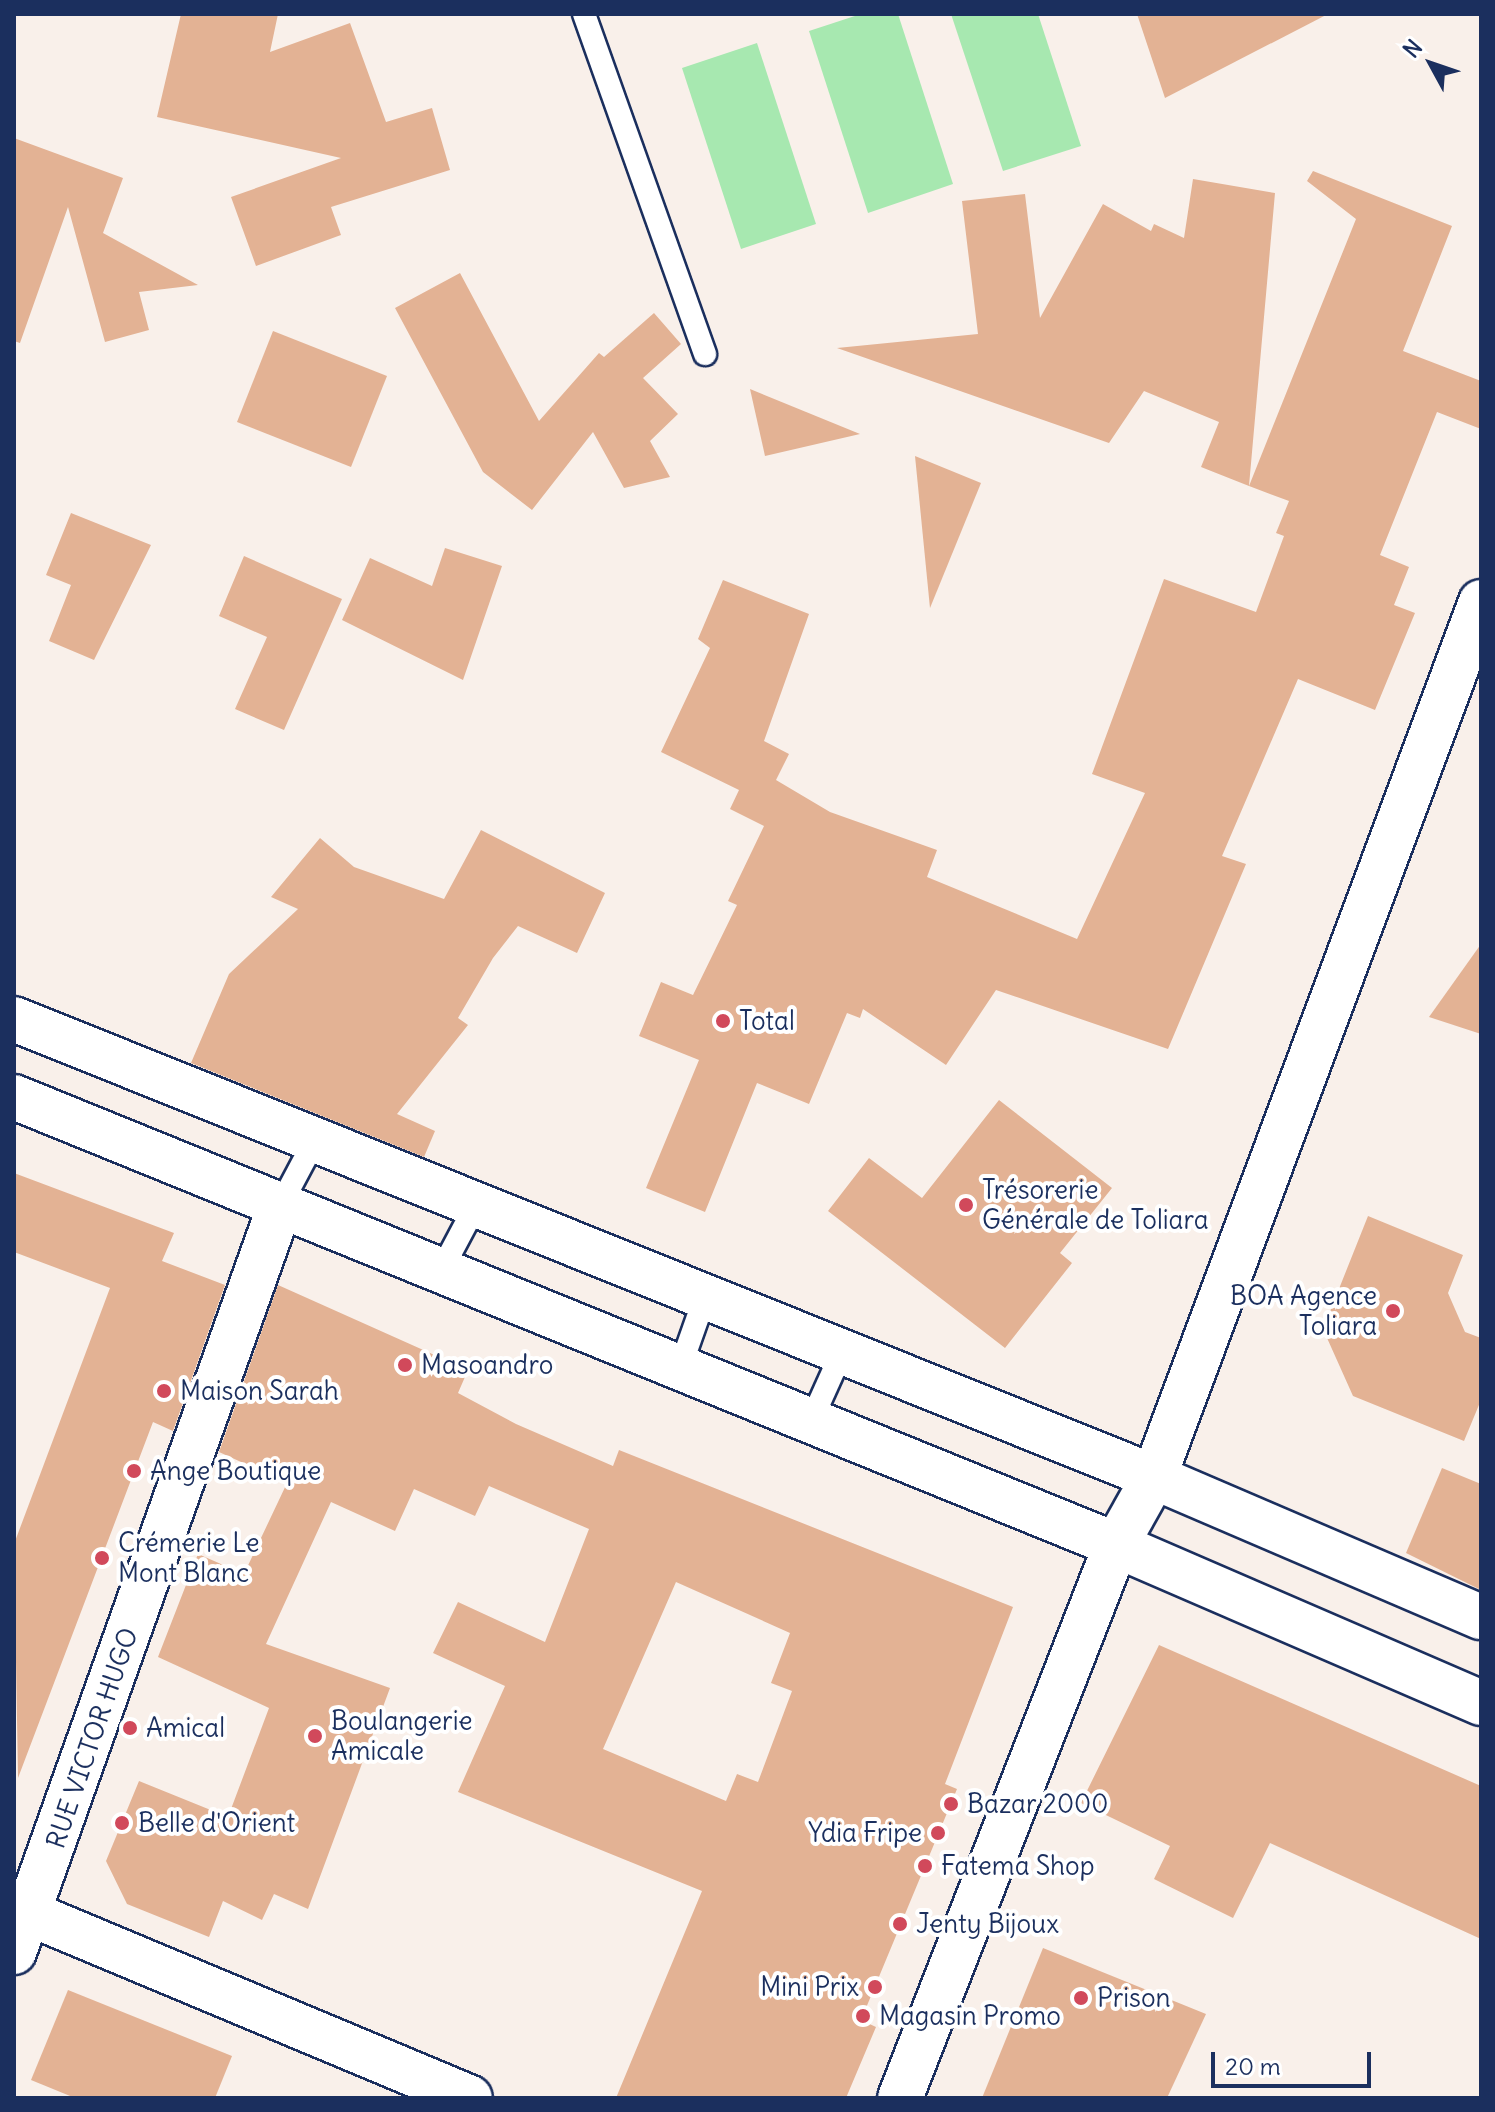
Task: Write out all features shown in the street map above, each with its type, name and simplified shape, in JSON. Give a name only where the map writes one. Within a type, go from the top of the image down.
[{"type":"main road","points":[[900,2098],[1116,1545],[1154,1477],[1481,602]]},
{"type":"main road","points":[[14,1019],[1154,1477],[1481,1617]]},
{"type":"main road","points":[[14,1097],[1116,1545],[1481,1703]]},
{"type":"main road","name":"RUE VICTOR HUGO","points":[[19,1926],[280,1206]]},
{"type":"main road","points":[[19,1926],[470,2098]]},
{"type":"lane","points":[[584,14],[705,354]]},
{"type":"lane","points":[[280,1206],[315,1140]]},
{"type":"lane","points":[[441,1271],[476,1205]]},
{"type":"lane","points":[[680,1368],[705,1297]]},
{"type":"lane","points":[[811,1421],[842,1352]]},
{"type":"green space","points":[[861,14],[898,14],[953,184],[868,213],[809,31]]},
{"type":"green space","points":[[951,14],[1038,14],[1081,146],[1003,171]]},
{"type":"green space","points":[[757,43],[816,224],[741,249],[682,68]]},
{"type":"building","points":[[181,14],[278,14],[270,52],[350,23],[386,122],[432,108],[450,170],[331,207],[341,235],[256,266],[231,197],[341,158],[157,117]]},
{"type":"building","points":[[1137,14],[1328,14],[1165,98]]},
{"type":"building","points":[[14,138],[123,178],[103,233],[198,285],[139,292],[149,330],[105,342],[68,207],[20,343],[14,341]]},
{"type":"building","points":[[1313,171],[1452,226],[1403,351],[1481,381],[1481,429],[1437,412],[1380,555],[1409,567],[1394,605],[1415,613],[1375,710],[1298,679],[1222,856],[1246,864],[1168,1049],[996,990],[946,1065],[863,1009],[860,1018],[847,1013],[809,1104],[757,1083],[705,1212],[646,1188],[699,1060],[639,1036],[661,982],[693,995],[737,905],[728,901],[764,826],[730,809],[739,790],[661,752],[710,648],[698,639],[723,580],[809,614],[764,741],[789,754],[776,780],[830,812],[937,850],[927,877],[1077,939],[1145,793],[1092,774],[1164,579],[1256,612],[1284,536],[1276,533],[1289,501],[1249,486],[1356,219],[1307,181]]},
{"type":"building","points":[[1193,179],[1275,193],[1249,486],[1201,467],[1219,422],[1144,391],[1109,443],[837,348],[978,334],[962,201],[1025,194],[1040,318],[1103,204],[1151,231],[1154,224],[1184,238]]},
{"type":"building","points":[[460,273],[539,421],[599,353],[604,357],[654,313],[681,344],[643,378],[678,414],[650,441],[670,477],[624,488],[593,432],[532,510],[483,472],[395,308]]},
{"type":"building","points":[[273,331],[387,376],[351,467],[237,422]]},
{"type":"building","points":[[750,389],[860,434],[765,456]]},
{"type":"building","points":[[915,456],[981,483],[930,608]]},
{"type":"building","points":[[71,513],[151,545],[94,660],[49,641],[71,585],[46,575]]},
{"type":"building","points":[[445,548],[502,566],[463,680],[342,620],[370,558],[432,586]]},
{"type":"building","points":[[244,556],[342,599],[284,730],[235,709],[267,637],[219,616]]},
{"type":"building","points":[[481,830],[605,893],[577,953],[518,926],[493,958],[458,1018],[468,1025],[397,1114],[435,1131],[424,1157],[191,1063],[229,974],[298,909],[271,897],[320,838],[354,867],[444,899]]},
{"type":"building","points":[[1481,944],[1481,1034],[1429,1017]]},
{"type":"building","name":"Trésorerie Générale de Toliara","points":[[999,1100],[1112,1188],[1060,1253],[1072,1263],[1005,1348],[828,1211],[869,1158],[922,1198]]},
{"type":"building","points":[[14,1173],[174,1233],[162,1261],[225,1285],[173,1431],[153,1422],[18,1778],[14,1544],[110,1288],[14,1252]]},
{"type":"building","name":"BOA Agence Toliara","points":[[1368,1216],[1463,1255],[1448,1293],[1465,1332],[1481,1338],[1481,1400],[1464,1441],[1353,1396],[1323,1329]]},
{"type":"building","points":[[278,1285],[468,1370],[458,1393],[516,1424],[613,1466],[619,1450],[1013,1607],[945,1784],[957,1789],[861,2020],[876,2027],[846,2098],[616,2098],[702,1891],[458,1792],[505,1686],[433,1653],[458,1602],[545,1642],[589,1529],[489,1486],[475,1516],[414,1489],[395,1531],[331,1502],[266,1644],[390,1688],[308,1909],[274,1894],[262,1920],[223,1901],[209,1937],[127,1904],[106,1861],[139,1781],[228,1817],[269,1708],[158,1657],[198,1554],[244,1574],[287,1483],[219,1452]],"holes":[[[676,1582],[790,1633],[771,1683],[792,1691],[758,1782],[737,1774],[726,1801],[603,1749]]]},
{"type":"building","points":[[1442,1468],[1481,1484],[1481,1590],[1406,1553]]},
{"type":"building","points":[[1159,1645],[1481,1786],[1481,1939],[1270,1843],[1233,1918],[1154,1879],[1170,1846],[1081,1803]]},
{"type":"building","points":[[1043,1948],[1206,2014],[1167,2098],[982,2098]]},
{"type":"building","points":[[68,1990],[232,2056],[215,2098],[75,2098],[31,2080]]},
{"type":"place","name":"Total","points":[[723,1021]]},
{"type":"place","name":"Trésorerie Générale de Toliara","points":[[966,1205]]},
{"type":"place","name":"BOA Agence Toliara","points":[[1393,1311]]},
{"type":"place","name":"Masoandro","points":[[405,1365]]},
{"type":"place","name":"Maison Sarah","points":[[164,1391]]},
{"type":"place","name":"Ange Boutique","points":[[134,1471]]},
{"type":"place","name":"Crémerie Le Mont Blanc","points":[[102,1558]]},
{"type":"place","name":"Amical","points":[[130,1728]]},
{"type":"place","name":"Boulangerie Amicale","points":[[315,1736]]},
{"type":"place","name":"Bazar 2000","points":[[951,1804]]},
{"type":"place","name":"Belle d'Orient","points":[[122,1823]]},
{"type":"place","name":"Ydia Fripe","points":[[938,1833]]},
{"type":"place","name":"Fatema Shop","points":[[925,1866]]},
{"type":"place","name":"Jenty Bijoux","points":[[900,1924]]},
{"type":"place","name":"Mini Prix","points":[[875,1987]]},
{"type":"place","name":"Prison","points":[[1081,1998]]},
{"type":"place","name":"Magasin Promo","points":[[863,2016]]}]
